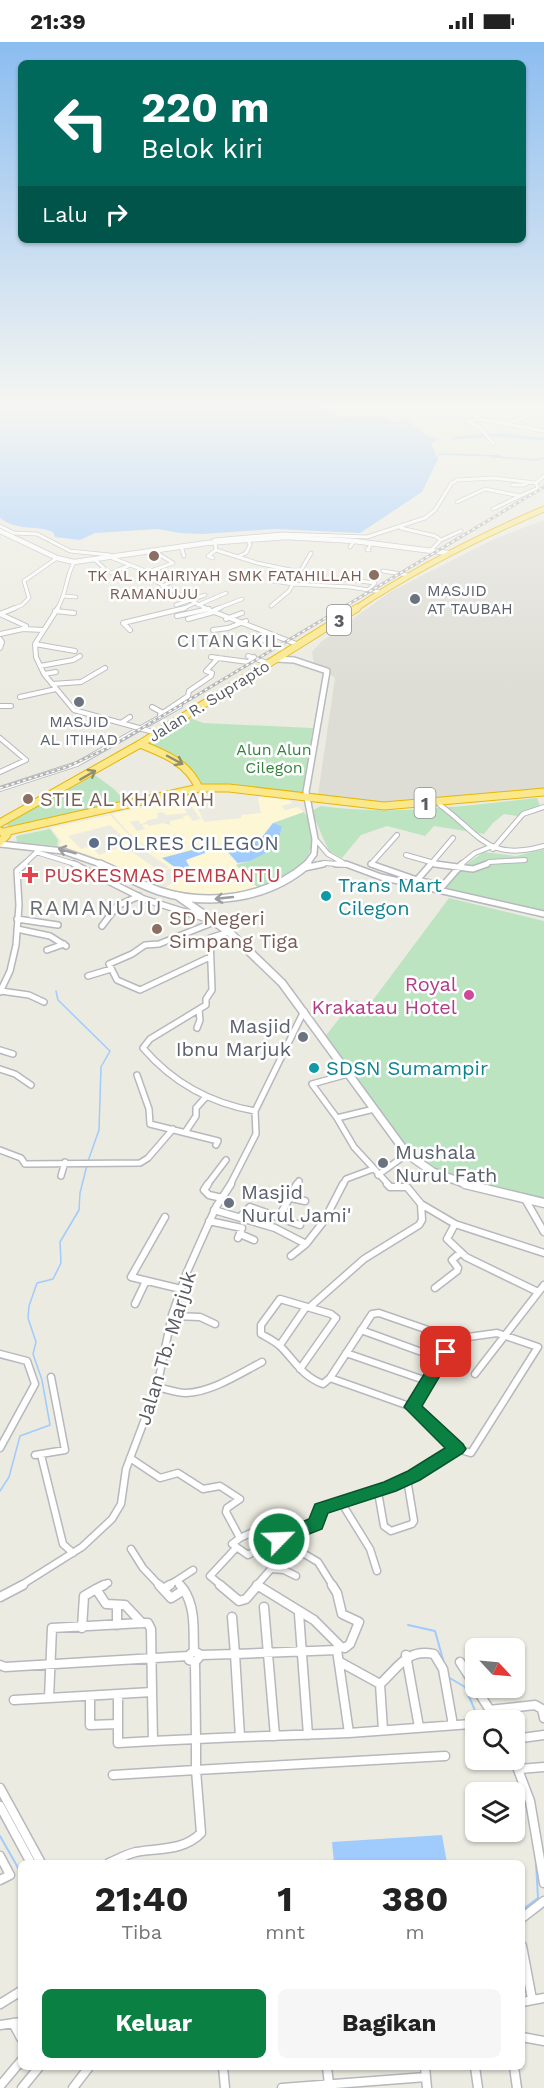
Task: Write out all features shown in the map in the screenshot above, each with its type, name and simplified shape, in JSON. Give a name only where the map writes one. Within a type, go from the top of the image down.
[{"type":"highway","name":"Jalan R. Suprapto","points":[[0,824],[140,744],[299,646],[407,575],[448,553],[544,509]]},
{"type":"highway","points":[[140,744],[182,764],[194,775],[199,788]]},
{"type":"highway","name":"1","points":[[4,833],[199,788],[230,788],[307,800],[384,806],[543,795]]},
{"type":"highway","name":"1","points":[[4,833],[196,792],[244,792],[375,809],[543,795]]},
{"type":"highway","points":[[0,843],[4,833]]},
{"type":"street","points":[[362,542],[429,515],[441,499]]},
{"type":"street","points":[[457,502],[463,499]]},
{"type":"street","points":[[493,509],[513,499]]},
{"type":"street","points":[[0,526],[14,532],[36,534],[70,551],[105,555],[282,534],[367,537],[401,528],[440,538],[461,531]]},
{"type":"street","points":[[0,531],[57,558],[74,562],[181,546],[286,537],[354,541],[432,549],[448,553]]},
{"type":"street","points":[[434,531],[440,538]]},
{"type":"street","points":[[432,549],[440,538]]},
{"type":"street","points":[[237,556],[246,553],[250,545],[248,540]]},
{"type":"street","points":[[350,547],[354,541]]},
{"type":"street","points":[[215,542],[216,550]]},
{"type":"street","points":[[369,550],[367,550],[372,543]]},
{"type":"street","points":[[380,550],[384,544]]},
{"type":"street","points":[[181,546],[184,556]]},
{"type":"street","points":[[110,557],[148,572],[172,563],[152,550]]},
{"type":"street","points":[[213,558],[208,556],[216,550],[263,565],[300,572]]},
{"type":"street","points":[[271,606],[289,591],[311,553]]},
{"type":"street","points":[[0,614],[24,603],[29,598],[24,581],[57,558]]},
{"type":"street","points":[[94,559],[104,567],[98,571]]},
{"type":"street","points":[[74,562],[66,578],[64,596],[35,644],[36,657],[40,666],[74,710],[157,733]]},
{"type":"street","points":[[111,573],[128,566]]},
{"type":"street","points":[[383,571],[407,575]]},
{"type":"street","points":[[148,572],[146,576],[162,586],[238,625],[299,646],[292,653],[294,660]]},
{"type":"street","points":[[162,586],[178,579],[182,572]]},
{"type":"street","points":[[344,579],[375,583],[369,589]]},
{"type":"street","points":[[273,581],[381,592]]},
{"type":"street","points":[[181,597],[194,592]]},
{"type":"street","points":[[130,630],[123,623],[180,610],[226,593]]},
{"type":"street","points":[[64,596],[76,597]]},
{"type":"street","points":[[176,605],[205,596]]},
{"type":"street","points":[[188,619],[242,599]]},
{"type":"street","points":[[55,611],[74,613]]},
{"type":"street","points":[[177,616],[211,611]]},
{"type":"street","points":[[226,619],[242,613]]},
{"type":"street","points":[[0,614],[26,626],[25,629]]},
{"type":"street","points":[[213,630],[246,621]]},
{"type":"street","points":[[250,629],[258,624]]},
{"type":"street","points":[[1,633],[25,629],[43,630]]},
{"type":"street","points":[[259,642],[272,637]]},
{"type":"street","points":[[0,639],[0,648]]},
{"type":"street","points":[[35,644],[75,651]]},
{"type":"street","points":[[40,666],[74,660],[80,656]]},
{"type":"street","points":[[211,657],[248,662],[251,657],[270,664]]},
{"type":"street","points":[[140,728],[188,696],[189,691],[211,676],[212,674],[206,671],[218,658]]},
{"type":"street","points":[[0,843],[75,854],[153,889],[179,897],[209,899],[262,891],[298,871],[313,858],[317,842],[307,800],[327,674],[324,669],[294,660],[277,659]]},
{"type":"street","points":[[52,684],[81,682],[105,668]]},
{"type":"street","points":[[44,674],[56,672]]},
{"type":"street","points":[[20,697],[56,689]]},
{"type":"street","points":[[0,706],[11,706]]},
{"type":"street","points":[[0,789],[77,764],[180,706]]},
{"type":"street","points":[[152,707],[163,713]]},
{"type":"street","points":[[121,723],[130,717]]},
{"type":"street","points":[[0,738],[26,760],[1,772]]},
{"type":"street","points":[[440,805],[492,848]]},
{"type":"street","points":[[492,848],[523,814],[544,807]]},
{"type":"street","points":[[397,835],[371,864],[440,888]]},
{"type":"street","points":[[417,880],[453,838]]},
{"type":"street","points":[[317,842],[328,854],[346,864],[381,877],[440,888],[544,914]]},
{"type":"street","points":[[440,888],[456,868],[478,851],[492,848],[519,852],[544,846]]},
{"type":"street","points":[[39,849],[93,872],[139,896],[212,920]]},
{"type":"street","points":[[39,849],[17,871],[17,929],[11,967],[0,991],[29,995],[44,1002]]},
{"type":"street","points":[[406,855],[473,871],[482,869],[489,862],[525,860]]},
{"type":"street","points":[[298,871],[326,863],[346,864]]},
{"type":"street","points":[[93,872],[106,867]]},
{"type":"street","points":[[102,926],[117,906],[139,896]]},
{"type":"street","points":[[179,897],[229,932],[282,983],[407,1154],[417,1164],[430,1172],[544,1203]]},
{"type":"street","points":[[17,919],[58,925]]},
{"type":"street","points":[[210,957],[141,990],[124,984],[114,976],[109,963],[132,954],[145,945],[159,944],[181,937],[212,920]]},
{"type":"street","points":[[17,929],[50,936],[65,945],[47,950]]},
{"type":"street","points":[[229,932],[210,938],[211,992],[206,999],[206,1005],[150,1039],[143,1048],[169,1076],[205,1098],[240,1109],[255,1111]]},
{"type":"street","points":[[88,976],[111,969]]},
{"type":"street","points":[[197,1028],[200,1020],[199,1010]]},
{"type":"street","name":"Jalan Tb. Marjuk","points":[[0,1597],[31,1581],[73,1553],[105,1526],[118,1510],[124,1496],[130,1458],[157,1387],[172,1316],[181,1289],[214,1210],[234,1180],[255,1139],[255,1111],[304,1011]]},
{"type":"street","points":[[0,1050],[13,1054]]},
{"type":"street","points":[[0,1069],[15,1074],[31,1085]]},
{"type":"street","points":[[348,1074],[312,1083],[354,1147],[392,1188],[408,1188],[420,1204],[455,1224],[544,1253]]},
{"type":"street","points":[[137,1076],[149,1109],[150,1124],[186,1131],[218,1141],[216,1145]]},
{"type":"street","points":[[186,1131],[196,1116],[197,1107],[205,1098]]},
{"type":"street","points":[[337,1118],[374,1109]]},
{"type":"street","points":[[0,1150],[21,1158],[23,1163],[65,1162],[116,1165],[146,1161],[173,1129]]},
{"type":"street","points":[[378,1175],[407,1154]]},
{"type":"street","points":[[222,1198],[209,1195],[204,1190],[226,1160]]},
{"type":"street","points":[[61,1176],[65,1162]]},
{"type":"street","points":[[291,1256],[306,1244],[324,1221],[346,1179],[373,1169]]},
{"type":"street","points":[[279,1217],[299,1181]]},
{"type":"street","points":[[524,1197],[544,1232]]},
{"type":"street","points":[[291,1198],[305,1201]]},
{"type":"street","points":[[280,1345],[309,1306],[364,1259],[419,1226],[422,1220],[420,1204]]},
{"type":"street","points":[[241,1216],[250,1207],[300,1225]]},
{"type":"street","points":[[214,1210],[241,1216],[306,1244]]},
{"type":"street","points":[[165,1217],[131,1274],[134,1278],[181,1289]]},
{"type":"street","points":[[209,1221],[242,1228],[239,1236],[254,1240]]},
{"type":"street","points":[[455,1224],[447,1239],[460,1253],[538,1292]]},
{"type":"street","points":[[435,1288],[457,1271],[458,1268],[452,1260],[460,1253]]},
{"type":"street","points":[[135,1304],[146,1281]]},
{"type":"street","points":[[475,1374],[544,1285]]},
{"type":"street","points":[[300,1370],[336,1318],[332,1314],[283,1299],[277,1301],[260,1331],[264,1336],[280,1345],[300,1370],[309,1379],[321,1383],[326,1383],[330,1378],[372,1314],[380,1313],[454,1339],[504,1334],[538,1349],[475,1449],[467,1453],[457,1449],[412,1407],[330,1378]]},
{"type":"street","points":[[172,1316],[201,1317],[210,1319],[215,1324]]},
{"type":"street","points":[[361,1330],[441,1359]]},
{"type":"street","points":[[412,1407],[454,1339]]},
{"type":"street","points":[[346,1353],[427,1381]]},
{"type":"street","points":[[0,1354],[27,1361],[34,1384],[0,1448]]},
{"type":"street","points":[[157,1387],[181,1393],[194,1392],[262,1362]]},
{"type":"street","points":[[51,1377],[65,1450],[38,1455],[57,1511],[63,1544],[73,1553]]},
{"type":"street","points":[[257,1585],[321,1626],[341,1647],[345,1648],[350,1644],[359,1622],[342,1614],[337,1593],[318,1562],[280,1539],[270,1524],[233,1542],[236,1548],[248,1555],[280,1539],[314,1525],[321,1509],[378,1492],[407,1479],[457,1449]]},
{"type":"street","points":[[130,1458],[160,1478],[178,1473],[203,1489],[220,1486],[238,1497],[240,1499],[227,1508],[226,1512],[232,1519],[240,1538]]},
{"type":"street","points":[[378,1492],[384,1526],[391,1531],[409,1526],[414,1521],[407,1479]]},
{"type":"street","points":[[341,1502],[370,1549],[377,1571]]},
{"type":"street","points":[[236,1548],[226,1561],[212,1570],[210,1576],[239,1600],[246,1599],[267,1572],[274,1568],[296,1576]]},
{"type":"street","points":[[131,1549],[143,1568],[171,1598],[184,1590]]},
{"type":"street","points":[[163,1589],[193,1570]]},
{"type":"street","points":[[116,1860],[135,1852],[186,1844],[200,1836],[196,1770],[193,1609],[191,1601],[176,1581]]},
{"type":"street","points":[[82,1628],[84,1596],[108,1583]]},
{"type":"street","points":[[96,1589],[106,1604],[125,1605],[142,1623]]},
{"type":"street","points":[[117,1605],[117,1625]]},
{"type":"street","points":[[264,1607],[275,1736]]},
{"type":"street","points":[[299,1614],[308,1735]]},
{"type":"street","points":[[232,1617],[240,1737]]},
{"type":"street","points":[[49,1698],[52,1628],[148,1623],[151,1629],[153,1741]]},
{"type":"street","points":[[2,1668],[336,1649],[340,1662],[349,1733]]},
{"type":"street","points":[[383,1730],[380,1684],[406,1655],[430,1653],[443,1669],[453,1725]]},
{"type":"street","points":[[406,1655],[418,1727]]},
{"type":"street","points":[[340,1662],[380,1684]]},
{"type":"street","points":[[460,1662],[465,1669]]},
{"type":"street","points":[[14,1700],[152,1692]]},
{"type":"street","points":[[118,1694],[118,1743],[349,1733],[465,1724]]},
{"type":"street","points":[[90,1696],[90,1725],[118,1724]]},
{"type":"street","points":[[483,1698],[489,1710],[535,1705],[542,1709],[544,1718]]},
{"type":"street","points":[[525,1737],[544,1736]]},
{"type":"street","points":[[113,1775],[445,1756]]},
{"type":"street","points":[[525,1769],[544,1767]]},
{"type":"street","points":[[519,1770],[536,1828],[544,1883]]},
{"type":"street","points":[[0,1788],[39,1860]]},
{"type":"street","points":[[0,1806],[29,1860]]},
{"type":"street","points":[[0,1856],[2,1866],[10,1875],[0,1880]]},
{"type":"street","points":[[525,1916],[544,1901]]},
{"type":"street","points":[[525,1962],[532,1999]]},
{"type":"street","points":[[0,2004],[18,1993]]},
{"type":"street","points":[[525,2001],[544,1998]]},
{"type":"street","points":[[0,2025],[17,2022]]},
{"type":"street","points":[[525,2038],[544,2041]]},
{"type":"street","points":[[0,2086],[18,2065]]},
{"type":"street","points":[[22,2088],[37,2070]]},
{"type":"street","points":[[73,2088],[87,2070]]},
{"type":"street","points":[[223,2070],[225,2088]]},
{"type":"street","points":[[327,2070],[329,2084]]},
{"type":"street","points":[[475,2070],[478,2088]]},
{"type":"street","points":[[514,2070],[517,2088]]},
{"type":"street","points":[[282,2088],[425,2072],[427,2088]]},
{"type":"shaded area","points":[[544,520],[544,789],[400,803],[374,803],[318,795],[335,678],[314,663],[312,652],[321,642],[390,592],[492,540]]},
{"type":"shaded area","points":[[192,796],[204,822],[241,818],[242,815],[261,813],[258,799],[260,796],[288,800],[293,803],[281,806],[285,810],[298,807],[304,812],[273,823],[263,837],[226,851],[259,889],[216,895],[191,894],[164,888],[184,877],[171,868],[142,879],[87,854],[59,847],[61,841],[51,828],[110,815],[127,833],[163,861],[128,832],[112,814]],"holes":[[[191,806],[201,819],[193,821],[188,815],[170,821],[170,825],[163,823],[142,825],[145,829],[137,831],[130,822],[138,820],[141,824],[158,818],[157,813],[162,812],[167,815],[187,813],[184,808]],[[110,825],[122,836],[110,839],[117,848],[99,855],[91,846],[81,849],[68,836]],[[135,843],[169,867],[159,871],[131,851],[128,853],[122,849]]]},
{"type":"green space","name":"Alun Alun Cilegon","points":[[188,717],[203,723],[313,728],[303,792],[299,795],[248,786],[201,787],[193,771],[179,759],[145,743]]},
{"type":"green space","points":[[95,775],[114,789],[126,802],[12,829],[6,824]]},
{"type":"green space","points":[[537,798],[540,806],[517,816],[504,814],[484,834],[434,826],[425,836],[387,826],[361,835],[342,858],[329,851],[312,813],[321,806],[402,810]]},
{"type":"green space","points":[[304,812],[310,823],[312,834],[309,853],[296,869],[259,889],[236,865],[250,861],[279,839],[282,826],[273,823]]},
{"type":"green space","points":[[50,829],[58,840],[57,846],[17,842],[16,836]]},
{"type":"green space","points":[[544,849],[544,914],[443,890],[468,863],[484,852],[516,856]]},
{"type":"green space","points":[[449,898],[544,921],[544,1199],[419,1165],[323,1039],[354,1000],[370,1004]]},
{"type":"water","points":[[0,499],[411,499],[360,533],[275,529],[202,534],[158,529],[95,533],[80,540],[55,537],[53,532],[13,525],[0,518]]},
{"type":"water","points":[[273,823],[282,826],[279,839],[271,844],[271,850],[250,861],[238,863],[226,850],[229,846],[262,837]]},
{"type":"water","points":[[207,846],[205,853],[186,860],[191,870],[184,874],[162,858]]},
{"type":"water","points":[[442,1835],[446,1860],[334,1860],[332,1842]]},
{"type":"waterway","points":[[56,991],[58,1000],[110,1051],[101,1067],[99,1130],[88,1161]]},
{"type":"waterway","points":[[0,1491],[9,1477],[20,1436],[50,1425],[42,1380],[33,1354],[36,1342],[28,1318],[29,1306],[37,1283],[53,1279],[61,1263],[60,1242],[79,1210],[80,1193],[87,1165]]},
{"type":"waterway","points":[[408,1625],[435,1631],[444,1663]]},
{"type":"waterway","points":[[448,1677],[465,1687],[475,1710]]},
{"type":"waterway","points":[[514,1770],[527,1808]]},
{"type":"waterway","points":[[0,1836],[18,1868]]},
{"type":"waterway","points":[[525,1908],[538,1898],[536,1862]]},
{"type":"railway","points":[[0,788],[67,767],[112,746],[523,499]]},
{"type":"place","name":"TK AL KHAIRIYAH RAMANUJU","points":[[154,556]]},
{"type":"place","name":"SMK FATAHILLAH","points":[[374,575]]},
{"type":"place","name":"MASJID AT TAUBAH","points":[[415,599]]},
{"type":"place","name":"MASJID AL ITIHAD","points":[[79,702]]},
{"type":"place","name":"STIE AL KHAIRIAH","points":[[28,799]]},
{"type":"place","name":"POLRES CILEGON","points":[[94,843]]},
{"type":"place","name":"PUSKESMAS PEMBANTU","points":[[30,875]]},
{"type":"place","name":"Trans Mart Cilegon","points":[[326,896]]},
{"type":"place","name":"SD Negeri Simpang Tiga","points":[[157,929]]},
{"type":"place","name":"Royal Krakatau Hotel","points":[[469,995]]},
{"type":"place","name":"Masjid Ibnu Marjuk","points":[[303,1037]]},
{"type":"place","name":"SDSN Sumampir","points":[[314,1068]]},
{"type":"place","name":"Mushala Nurul Fath","points":[[383,1163]]},
{"type":"place","name":"Masjid Nurul Jami'","points":[[229,1203]]},
{"type":"district","name":"CITANGKIL","points":[[230,640]]},
{"type":"district","name":"RAMANUJU","points":[[96,907]]},
{"type":"route","points":[[279,1539],[316,1524],[321,1509],[378,1492],[414,1475],[457,1449],[412,1407],[446,1352]]}]
